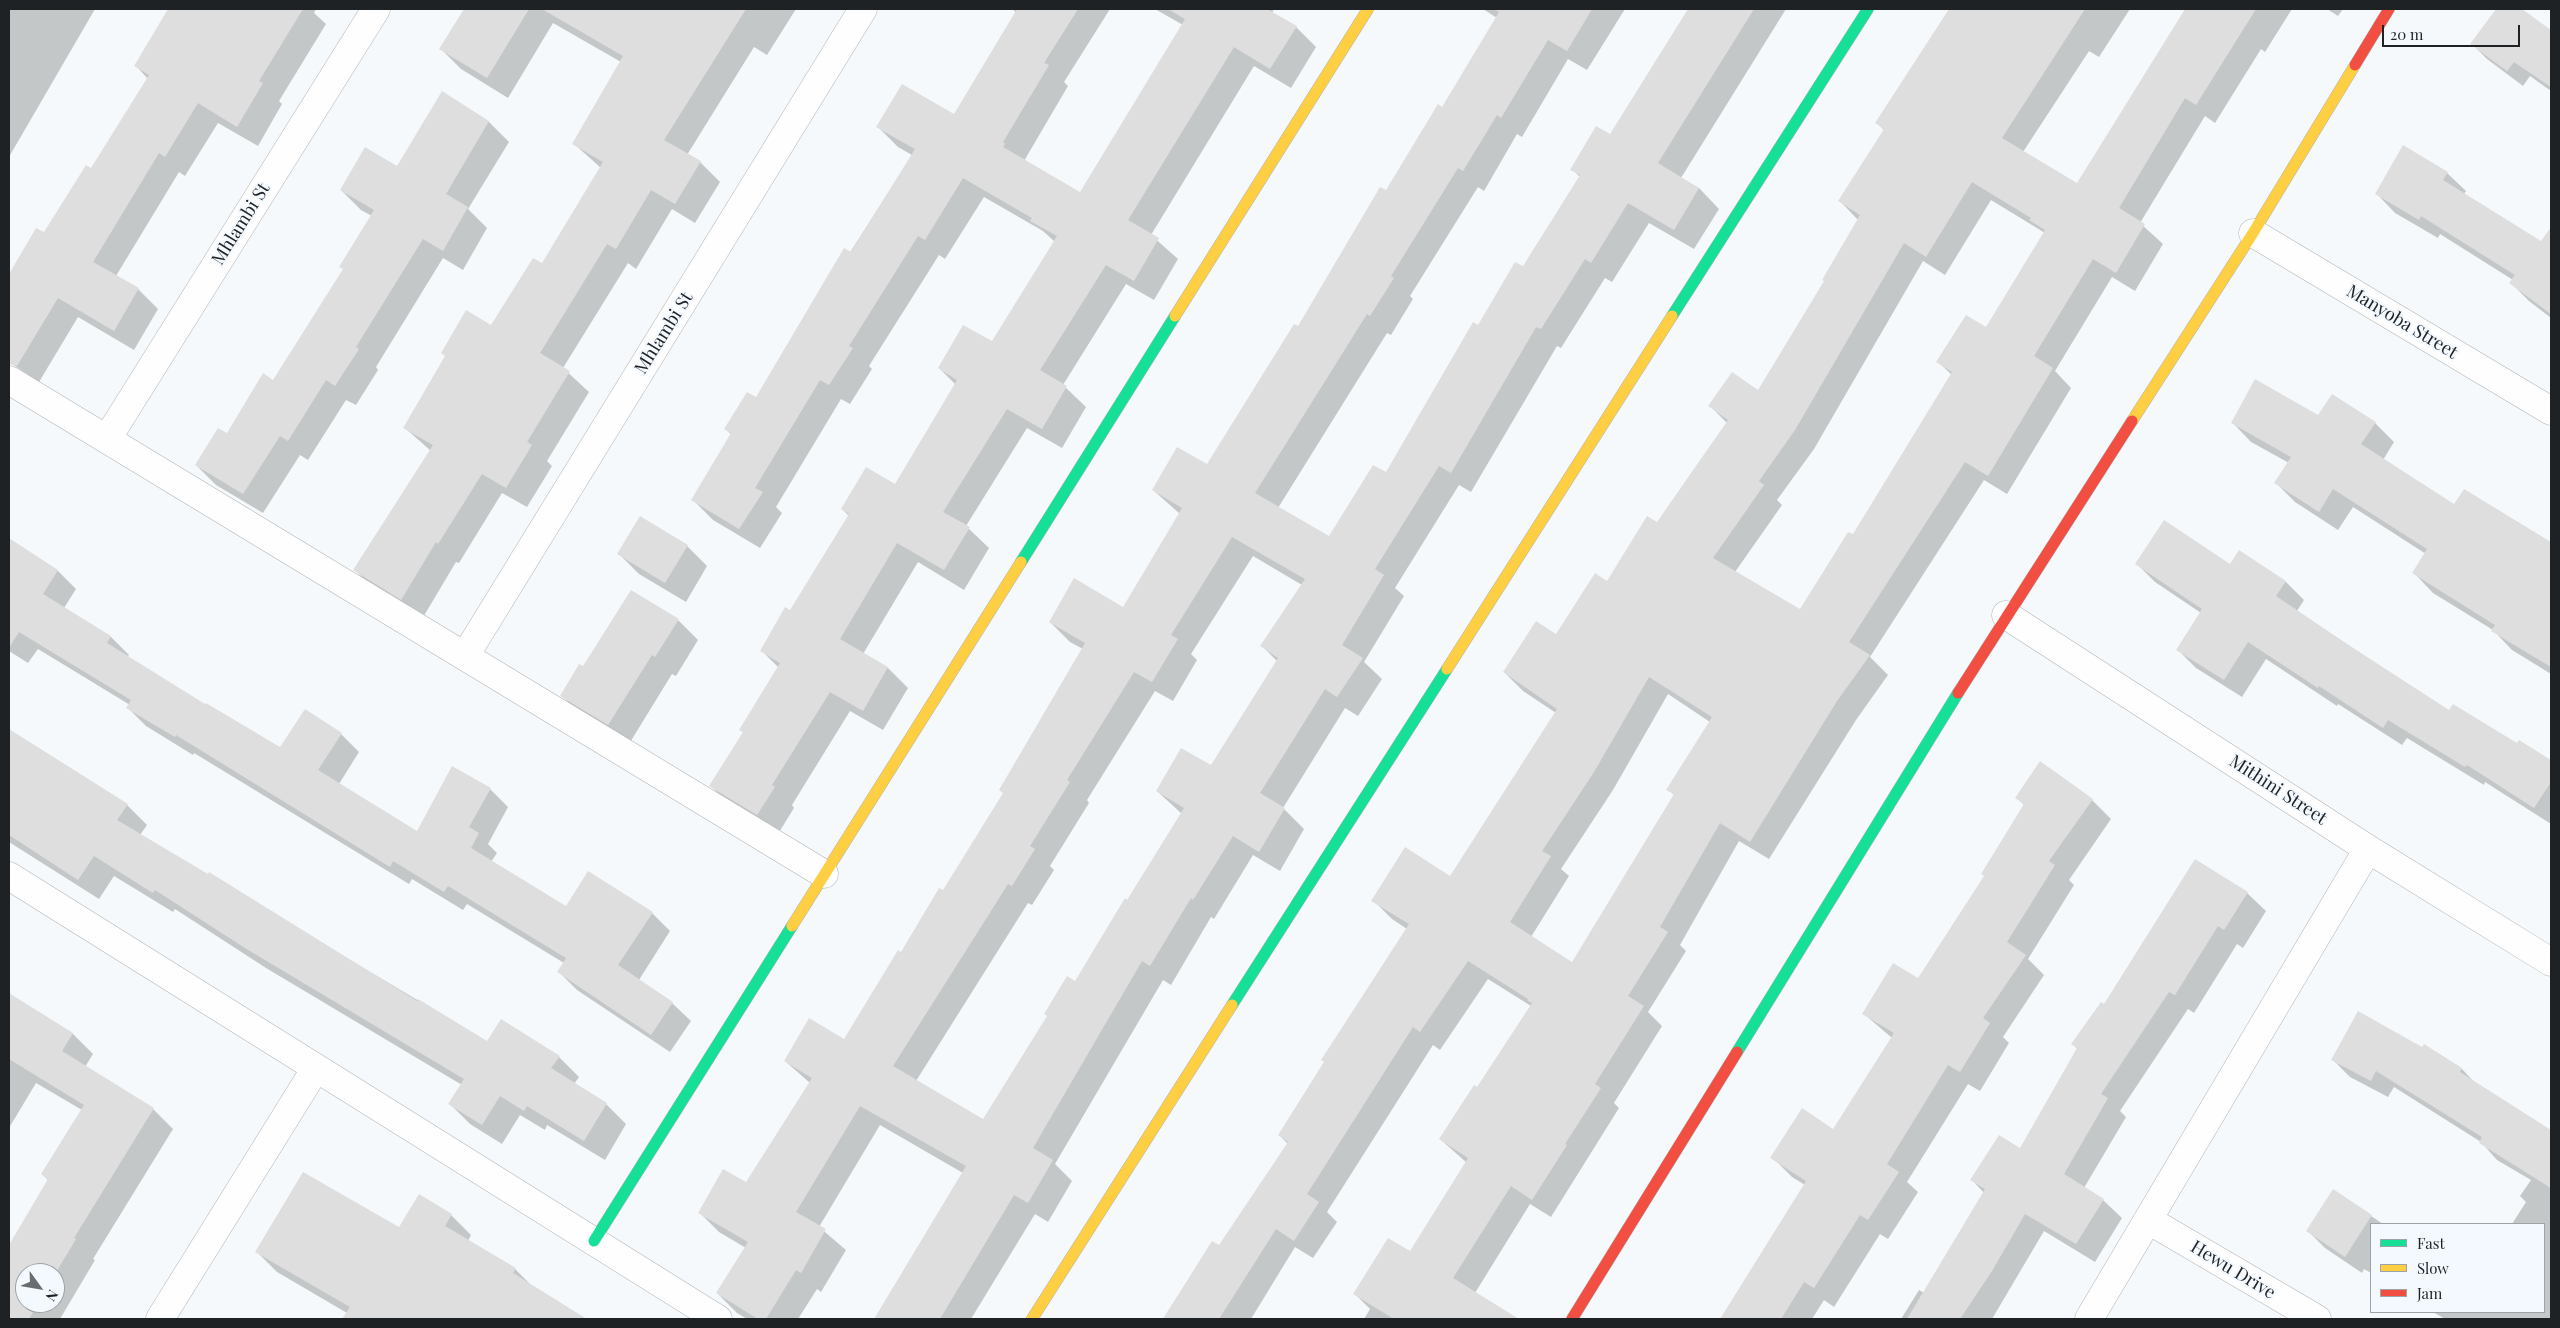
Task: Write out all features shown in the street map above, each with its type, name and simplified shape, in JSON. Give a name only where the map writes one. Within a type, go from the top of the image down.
[{"type":"street","name":"Mhlambi St","points":[[107,439],[376,9]]},
{"type":"street","name":"Mhlambi St","points":[[465,656],[863,9]]},
{"type":"street","points":[[594,1241],[1368,9]]},
{"type":"street","points":[[1032,1319],[1868,9]]},
{"type":"street","points":[[1572,1319],[2006,615],[2253,233],[2389,9]]},
{"type":"street","name":"Manyoba Street","points":[[2253,233],[2551,412]]},
{"type":"street","points":[[9,380],[824,874]]},
{"type":"street","name":"Mithini Street","points":[[2006,615],[2368,849],[2551,962]]},
{"type":"street","points":[[2089,1319],[2150,1220],[2368,849]]},
{"type":"street","points":[[9,876],[718,1319]]},
{"type":"street","points":[[160,1319],[316,1068]]},
{"type":"street","name":"Hewu Drive","points":[[2150,1220],[2316,1319]]},
{"type":"building","points":[[168,9],[303,9],[259,81],[263,83],[237,127],[198,103],[165,157],[159,153],[93,262],[139,288],[114,331],[58,298],[17,366],[9,364],[9,274],[36,228],[44,232],[86,165],[91,168],[149,75],[134,66]]},
{"type":"building","points":[[464,9],[529,9],[487,78],[439,49]]},
{"type":"building","points":[[542,9],[746,9],[664,140],[701,161],[675,204],[651,190],[616,249],[607,244],[540,353],[570,371],[527,442],[532,445],[506,488],[482,474],[438,544],[436,542],[401,600],[353,570],[433,445],[403,428],[445,356],[441,353],[466,310],[491,325],[533,258],[542,263],[603,162],[572,144],[623,56]]},
{"type":"building","points":[[1017,9],[1078,9],[1044,63],[1049,65],[1003,142],[1005,144],[1003,147],[1080,192],[1185,19],[1168,9],[1267,9],[1297,26],[1270,69],[1234,47],[1128,220],[1159,238],[1134,281],[1106,265],[1040,370],[1067,386],[1042,429],[1007,409],[943,512],[970,527],[944,570],[897,543],[840,639],[888,667],[863,711],[830,692],[772,785],[775,787],[757,815],[709,786],[743,732],[739,730],[780,663],[760,651],[785,607],[790,610],[849,514],[841,509],[866,467],[895,484],[957,380],[938,368],[963,325],[992,341],[1057,236],[1030,221],[1032,218],[963,178],[925,240],[918,236],[849,346],[853,348],[829,385],[820,380],[755,488],[763,492],[739,529],[691,500],[731,433],[724,429],[747,392],[756,397],[844,248],[851,252],[915,149],[876,127],[902,84],[954,114]]},
{"type":"building","points":[[1494,9],[1592,9],[1567,51],[1548,40],[1501,118],[1497,115],[1463,171],[1458,168],[1391,276],[1394,278],[1370,316],[1367,314],[1255,493],[1329,536],[1373,465],[1386,472],[1473,322],[1478,325],[1515,262],[1523,266],[1580,175],[1570,170],[1596,126],[1610,134],[1688,9],[1754,9],[1658,163],[1699,188],[1674,230],[1628,203],[1591,263],[1585,259],[1541,329],[1536,327],[1451,473],[1439,466],[1375,569],[1384,575],[1342,645],[1363,658],[1337,697],[1325,689],[1260,793],[1285,808],[1259,852],[1233,836],[1193,900],[1191,898],[1150,966],[1142,961],[1033,1148],[1053,1160],[1028,1203],[1014,1195],[940,1319],[874,1319],[966,1166],[860,1106],[796,1212],[826,1229],[801,1273],[796,1270],[766,1319],[758,1319],[716,1293],[748,1242],[698,1213],[723,1169],[746,1182],[812,1078],[784,1061],[809,1018],[844,1039],[898,950],[901,952],[939,888],[943,890],[1003,793],[999,790],[1085,643],[1049,622],[1074,578],[1123,607],[1182,508],[1152,490],[1177,447],[1207,464],[1294,324],[1298,326],[1380,187],[1386,190],[1438,104],[1442,107],[1499,12]],"holes":[[[1232,537],[1305,579],[1260,646],[1278,658],[1211,765],[1181,748],[1156,791],[1184,808],[1127,900],[1125,898],[1075,981],[1067,976],[1044,1014],[1047,1016],[983,1119],[893,1066],[1008,884],[1012,886],[1035,849],[1030,846],[1070,782],[1067,780],[1134,672],[1152,682],[1178,639],[1171,635]]]},
{"type":"building","points":[[1949,9],[2085,9],[2002,138],[2077,183],[2185,9],[2256,9],[2196,105],[2185,98],[2119,208],[2145,224],[2116,273],[2093,259],[2034,356],[2053,368],[1988,476],[1965,462],[1849,642],[1870,655],[1837,701],[1750,842],[1720,823],[1660,927],[1668,932],[1628,996],[1644,1006],[1595,1084],[1601,1088],[1565,1144],[1567,1145],[1532,1200],[1511,1186],[1453,1278],[1519,1319],[1394,1319],[1353,1294],[1388,1238],[1410,1251],[1468,1158],[1439,1139],[1474,1085],[1477,1087],[1532,1003],[1468,961],[1420,1032],[1413,1027],[1307,1194],[1319,1202],[1294,1241],[1276,1229],[1219,1319],[1163,1319],[1212,1241],[1219,1245],[1288,1142],[1278,1135],[1324,1062],[1321,1060],[1409,924],[1371,901],[1405,847],[1450,876],[1557,709],[1503,672],[1536,621],[1556,634],[1595,573],[1607,581],[1647,516],[1657,522],[1728,420],[1708,406],[1732,372],[1758,390],[1824,281],[1822,280],[1860,215],[1838,201],[1884,129],[1875,123]],"holes":[[[1972,182],[2031,218],[2029,220],[2045,230],[1986,327],[1966,315],[1936,362],[1952,372],[1853,534],[1848,532],[1800,609],[1713,558],[1764,485],[1759,481],[1795,430],[1904,243],[1926,257]],[[1649,677],[1712,717],[1666,790],[1674,794],[1572,962],[1510,922],[1551,856],[1542,851],[1594,772]]]},
{"type":"building","points":[[2496,9],[2522,9],[2551,30],[2551,87],[2514,62],[2507,71],[2470,44]]},
{"type":"building","points":[[442,91],[489,121],[446,194],[468,207],[443,251],[423,239],[356,347],[359,349],[335,386],[326,380],[288,441],[280,436],[243,494],[195,465],[218,428],[227,433],[263,373],[273,380],[343,269],[339,267],[374,210],[340,190],[365,147],[397,166]]},
{"type":"building","points":[[2403,145],[2448,172],[2443,180],[2541,241],[2551,227],[2551,314],[2509,283],[2515,275],[2421,216],[2419,220],[2375,194]]},
{"type":"building","points":[[2255,379],[2318,415],[2332,394],[2376,422],[2361,444],[2454,504],[2464,489],[2551,542],[2551,667],[2491,631],[2495,625],[2412,573],[2427,549],[2333,489],[2319,512],[2274,483],[2291,457],[2231,423]]},
{"type":"building","points":[[640,516],[688,545],[665,583],[617,554]]},
{"type":"building","points":[[2164,520],[2230,564],[2239,550],[2286,581],[2276,596],[2347,644],[2449,710],[2453,704],[2517,743],[2519,740],[2551,760],[2551,782],[2534,808],[2467,765],[2465,767],[2388,720],[2383,728],[2248,642],[2224,680],[2176,650],[2202,609],[2135,564]]},
{"type":"building","points":[[9,538],[58,570],[43,594],[111,636],[107,643],[205,704],[280,747],[305,709],[342,733],[318,770],[417,831],[452,766],[491,788],[469,827],[479,833],[471,848],[566,906],[588,871],[653,912],[618,965],[673,1002],[651,1035],[557,972],[566,958],[448,886],[444,892],[393,861],[390,867],[176,735],[175,737],[126,708],[131,700],[19,632],[9,648]]},
{"type":"building","points":[[631,590],[679,619],[655,657],[652,655],[608,725],[560,696],[579,664],[583,666]]},
{"type":"building","points":[[9,729],[128,804],[117,820],[208,874],[209,872],[417,1001],[418,999],[487,1041],[501,1019],[560,1056],[551,1068],[607,1103],[584,1141],[527,1106],[524,1111],[500,1096],[482,1125],[448,1104],[464,1079],[245,948],[155,890],[153,893],[94,856],[78,880],[9,835]]},
{"type":"building","points":[[2040,761],[2093,799],[2049,861],[2055,865],[2007,942],[2026,955],[1983,1018],[1990,1023],[1960,1072],[1948,1065],[1887,1164],[1899,1172],[1868,1220],[1860,1215],[1814,1288],[1804,1282],[1781,1319],[1720,1319],[1806,1181],[1770,1158],[1802,1108],[1833,1129],[1894,1033],[1862,1014],[1893,963],[1918,978],[1984,876],[1981,874],[2024,804],[2015,798]]},
{"type":"building","points":[[2195,859],[2248,892],[2224,930],[2218,926],[2175,995],[2169,992],[2101,1094],[2108,1098],[2064,1174],[2104,1199],[2076,1244],[2025,1214],[1992,1271],[1960,1319],[1907,1319],[1985,1189],[1970,1180],[1999,1135],[2020,1148],[2077,1048],[2071,1044],[2101,1002],[2104,1004]]},
{"type":"building","points":[[9,993],[73,1033],[62,1051],[154,1108],[74,1238],[76,1239],[62,1263],[15,1263],[15,1313],[32,1313],[29,1319],[9,1319],[9,1245],[48,1179],[41,1174],[84,1105],[9,1059]]},
{"type":"building","points":[[2358,1011],[2422,1047],[2424,1044],[2462,1068],[2460,1072],[2551,1130],[2551,1188],[2479,1143],[2482,1137],[2376,1071],[2371,1081],[2331,1060]]},
{"type":"building","points":[[303,1172],[399,1227],[419,1194],[452,1214],[445,1226],[516,1268],[513,1273],[587,1319],[342,1319],[350,1307],[255,1252]]},
{"type":"building","points":[[2333,1189],[2372,1215],[2345,1257],[2306,1231]]},
{"type":"traffic: fast","points":[[1672,316],[1868,9]]},
{"type":"traffic: fast","points":[[1021,562],[1175,316]]},
{"type":"traffic: fast","points":[[1232,1005],[1447,669]]},
{"type":"traffic: fast","points":[[1737,1052],[1958,693]]},
{"type":"traffic: fast","points":[[594,1241],[792,926]]},
{"type":"traffic: slow","points":[[1175,316],[1368,9]]},
{"type":"traffic: slow","points":[[2132,421],[2253,233],[2355,65]]},
{"type":"traffic: slow","points":[[1447,669],[1672,316]]},
{"type":"traffic: slow","points":[[792,926],[1021,562]]},
{"type":"traffic: slow","points":[[1032,1319],[1232,1005]]},
{"type":"traffic: jam","points":[[2355,65],[2389,9]]},
{"type":"traffic: jam","points":[[1958,693],[2132,421]]},
{"type":"traffic: jam","points":[[1572,1319],[1737,1052]]}]
